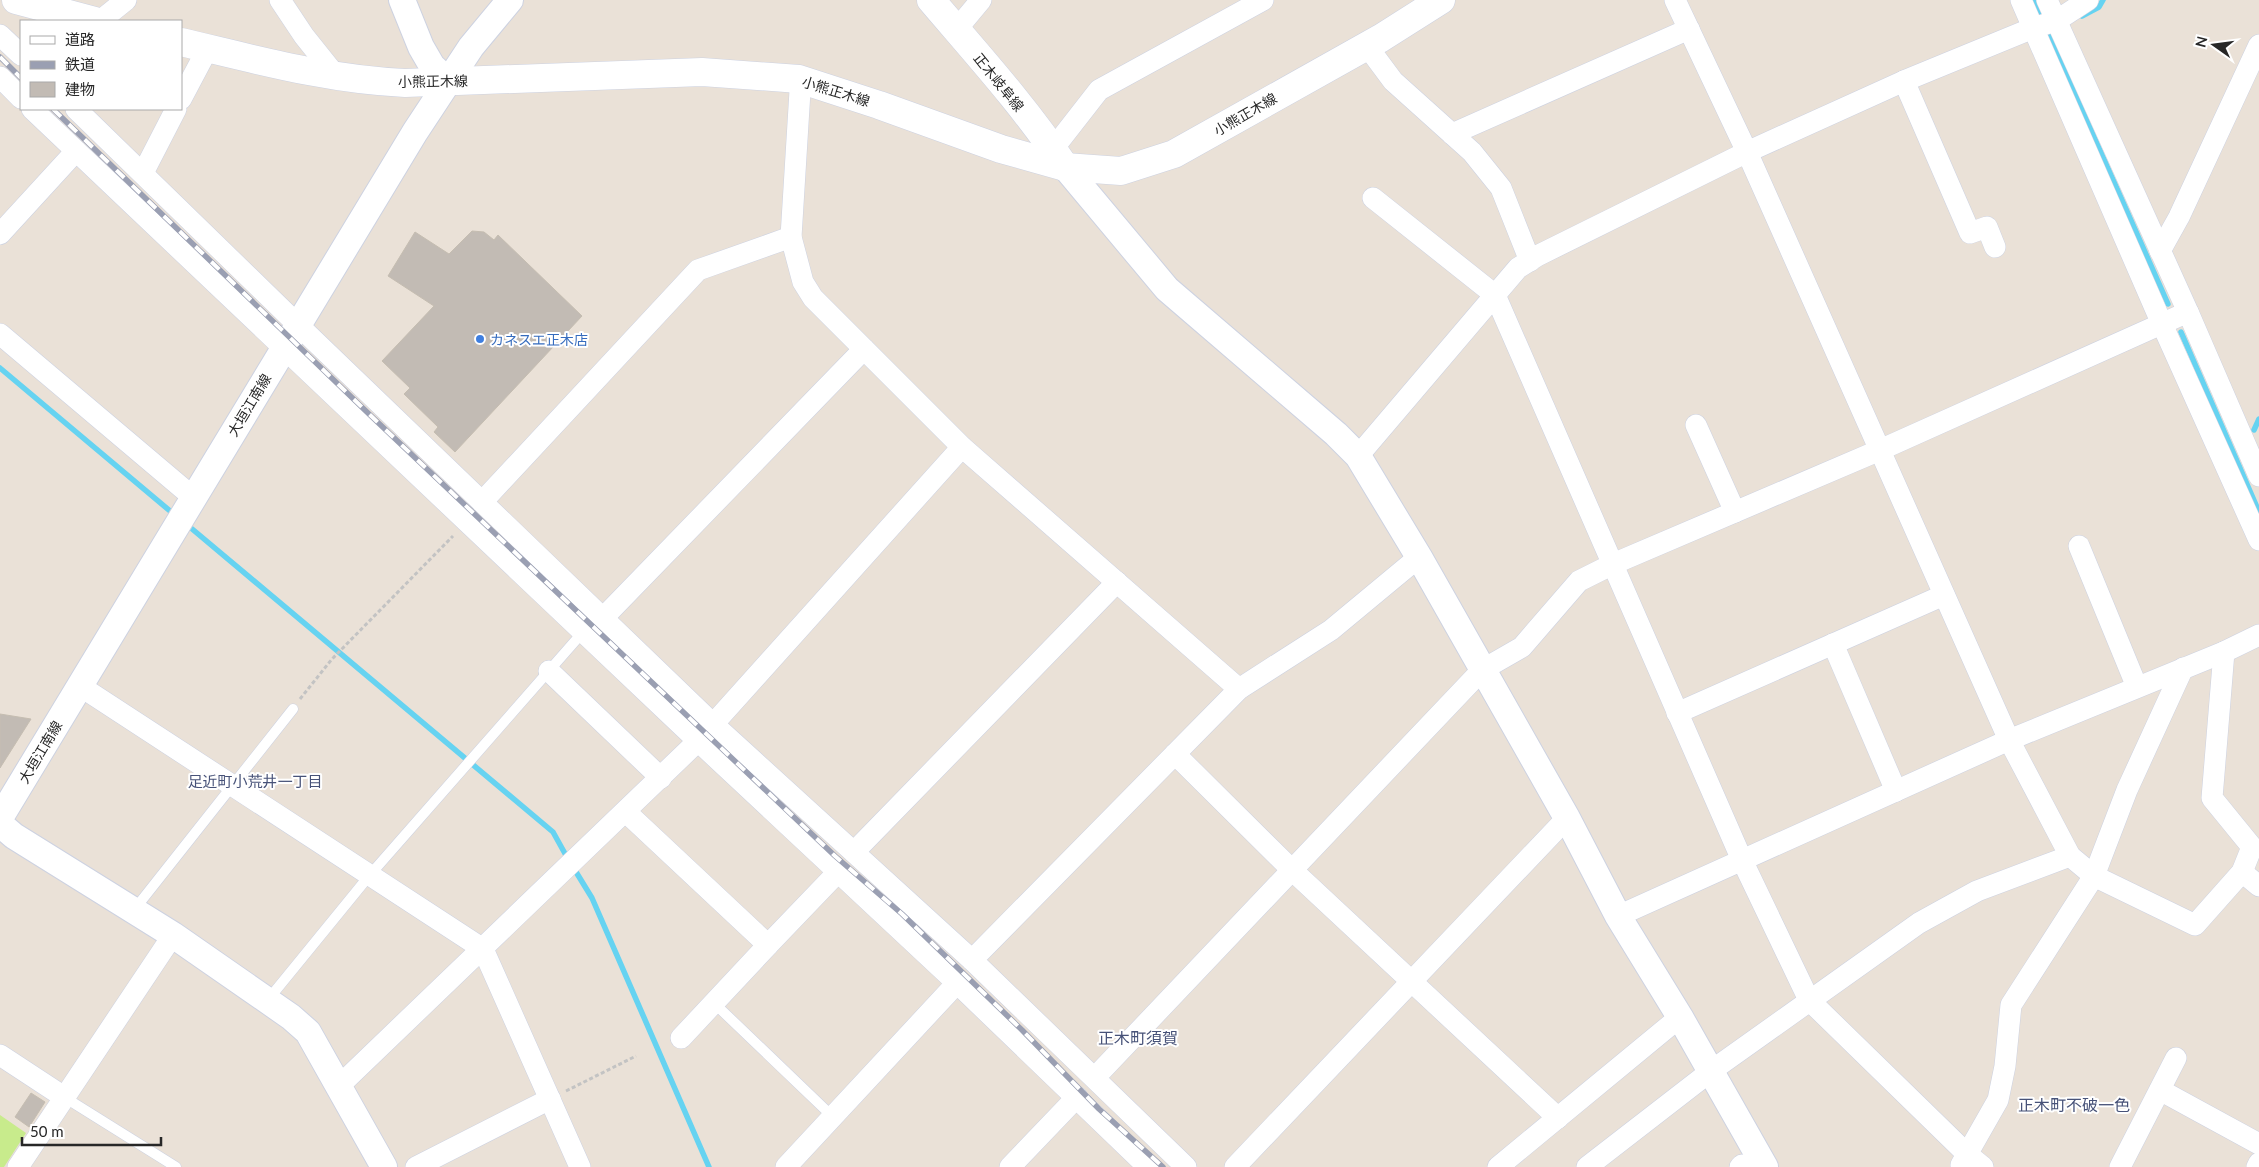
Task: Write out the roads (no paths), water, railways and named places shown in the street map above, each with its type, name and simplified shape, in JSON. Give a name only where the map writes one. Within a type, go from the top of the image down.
[{"type":"main road","points":[[16,0],[91,20]]},
{"type":"main road","name":"正木岐阜線","points":[[931,0],[1059,158]]},
{"type":"main road","name":"小熊正木線","points":[[182,42],[336,76],[378,82],[449,82],[702,72],[799,79],[1000,149],[1059,158],[1121,171],[1174,154],[1367,46],[1441,0]]},
{"type":"street","points":[[101,20],[126,0]]},
{"type":"street","points":[[280,0],[304,36],[336,76]]},
{"type":"street","points":[[402,0],[424,54],[432,66],[449,82]]},
{"type":"street","name":"大垣江南線","points":[[0,818],[415,132],[488,26],[510,0]]},
{"type":"street","points":[[956,30],[981,0]]},
{"type":"street","points":[[1263,0],[1099,90],[1059,158],[1167,289],[1336,434],[1358,456],[1419,557],[1566,818],[1618,916],[1680,1017],[1765,1167]]},
{"type":"street","points":[[1675,0],[1747,152],[2009,740],[2070,856],[2094,876],[2195,924],[2242,872],[2252,847],[2212,798],[2224,652]]},
{"type":"street","points":[[2021,0],[2162,324],[2259,540]]},
{"type":"street","points":[[2047,0],[2188,312],[2259,476]]},
{"type":"street","points":[[1358,456],[1518,268],[1747,152],[1904,80],[2056,21],[2088,0]]},
{"type":"street","points":[[1452,134],[1689,29]]},
{"type":"street","points":[[0,35],[20,54]]},
{"type":"street","points":[[2160,251],[2179,217],[2259,44]]},
{"type":"street","points":[[1367,46],[1393,81],[1472,152],[1501,188],[1530,261]]},
{"type":"street","points":[[182,97],[208,48]]},
{"type":"street","points":[[0,77],[20,97]]},
{"type":"street","points":[[799,79],[800,91],[791,237],[803,282],[813,298],[962,446],[1239,689]]},
{"type":"street","points":[[1904,80],[1970,233],[1987,227],[1995,247]]},
{"type":"street","points":[[33,110],[76,152],[482,502],[713,724],[972,960],[1186,1167]]},
{"type":"street","points":[[77,110],[142,173],[291,336],[468,521],[698,741],[958,983],[1148,1167]]},
{"type":"street","points":[[142,173],[175,110]]},
{"type":"street","points":[[0,234],[76,152]]},
{"type":"street","points":[[1373,198],[1495,295],[1742,860],[1809,1000],[1970,1163],[1998,1100],[2005,1066],[2011,1005],[2094,876],[2127,790],[2183,668]]},
{"type":"street","points":[[482,502],[698,270],[791,237]]},
{"type":"street","points":[[1102,1070],[1482,670],[1522,647],[1579,581],[1613,564],[1880,450],[2188,312]]},
{"type":"street","points":[[0,334],[194,498]]},
{"type":"street","points":[[603,618],[864,349]]},
{"type":"street","points":[[1696,425],[1736,512]]},
{"type":"street","points":[[338,1087],[698,741],[962,446]]},
{"type":"street","points":[[2080,546],[2137,687]]},
{"type":"street","points":[[972,960],[1239,689],[1331,630],[1419,557]]},
{"type":"street","points":[[854,852],[1117,582]]},
{"type":"street","points":[[1677,713],[1944,595]]},
{"type":"street","points":[[1618,916],[2009,740],[2224,652],[2259,635]]},
{"type":"street","points":[[1833,644],[1896,791]]},
{"type":"street","points":[[549,671],[661,778]]},
{"type":"street","points":[[80,686],[483,949],[580,1167]]},
{"type":"street","points":[[1175,754],[1292,870],[1558,1118]]},
{"type":"street","points":[[626,812],[768,945]]},
{"type":"street","points":[[1235,1167],[1566,818]]},
{"type":"street","points":[[0,824],[14,836],[173,935],[266,1001],[292,1017],[308,1032],[384,1167]]},
{"type":"street","points":[[1587,1167],[1711,1071],[1919,923],[1977,891],[2070,856]]},
{"type":"street","points":[[681,1038],[838,872]]},
{"type":"street","points":[[2242,872],[2259,886]]},
{"type":"street","points":[[18,1167],[173,935]]},
{"type":"street","points":[[794,1164],[833,1117],[958,983]]},
{"type":"street","points":[[1498,1167],[1680,1017]]},
{"type":"street","points":[[0,1055],[64,1097]]},
{"type":"street","points":[[2120,1167],[2176,1058]]},
{"type":"street","points":[[2160,1090],[2259,1144]]},
{"type":"street","points":[[1010,1167],[1077,1097]]},
{"type":"street","points":[[416,1167],[550,1099]]},
{"type":"street","points":[[2257,1167],[2259,1163]]},
{"type":"lane","points":[[266,1001],[369,876],[584,632]]},
{"type":"lane","points":[[134,911],[293,709]]},
{"type":"lane","points":[[714,1003],[833,1117]]},
{"type":"lane","points":[[64,1097],[176,1167]]},
{"type":"waterway","points":[[2034,0],[2041,17]]},
{"type":"waterway","points":[[2082,16],[2099,7],[2103,0]]},
{"type":"waterway","points":[[2047,31],[2168,304]]},
{"type":"waterway","points":[[2181,332],[2259,512]]},
{"type":"waterway","points":[[0,368],[176,516]]},
{"type":"waterway","points":[[2254,430],[2259,419]]},
{"type":"waterway","points":[[185,523],[553,832],[568,859]]},
{"type":"waterway","points":[[573,867],[592,898],[709,1167]]},
{"type":"railway","points":[[0,57],[20,77]]},
{"type":"railway","points":[[54,110],[369,414],[835,856],[902,914],[1022,1030],[1099,1109],[1163,1167]]},
{"type":"place","name":"カネスエ正木店","points":[[480,339]]},
{"type":"district","name":"足近町小荒井一丁目","points":[[255,781]]},
{"type":"district","name":"正木町須賀","points":[[1138,1037]]},
{"type":"district","name":"正木町不破一色","points":[[2074,1104]]}]
